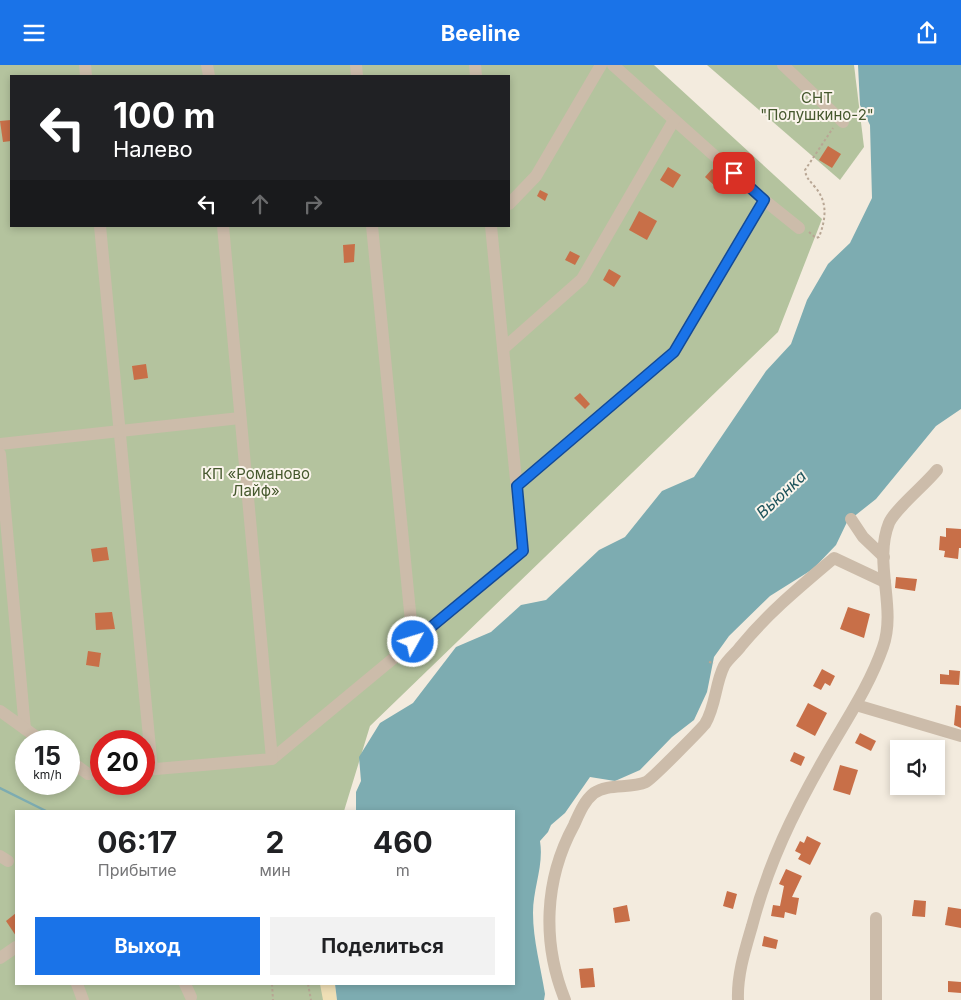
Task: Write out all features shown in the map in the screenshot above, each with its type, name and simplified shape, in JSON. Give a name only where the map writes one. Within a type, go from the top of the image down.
[{"type":"street","points":[[510,204],[536,176],[601,65]]},
{"type":"street","points":[[613,65],[764,200],[800,228]]},
{"type":"street","points":[[783,65],[841,119]]},
{"type":"street","points":[[503,349],[582,279],[674,120]]},
{"type":"street","points":[[517,486],[674,352],[764,200]]},
{"type":"street","points":[[100,227],[120,431],[145,730]]},
{"type":"street","points":[[222,227],[272,759]]},
{"type":"street","points":[[372,227],[413,642]]},
{"type":"street","points":[[155,768],[272,759],[523,551],[491,227]]},
{"type":"street","points":[[0,444],[240,418]]},
{"type":"street","points":[[0,454],[25,729]]},
{"type":"street","points":[[738,1000],[740,969],[761,890],[774,855],[825,757],[870,679],[886,637],[888,615],[884,557],[888,529],[893,518],[937,470]]},
{"type":"street","points":[[851,519],[863,537],[884,557]]},
{"type":"street","points":[[565,1000],[557,979],[551,954],[548,931],[550,894],[565,841],[585,803],[595,792],[646,782],[694,735],[705,723],[716,697],[724,666],[770,613],[834,558],[885,582]]},
{"type":"street","points":[[856,705],[961,736]]},
{"type":"street","points":[[0,711],[25,729]]},
{"type":"street","points":[[876,918],[876,1000]]},
{"type":"street","points":[[0,958],[15,948]]},
{"type":"street","points":[[77,985],[83,1000]]},
{"type":"street","points":[[186,985],[191,997]]},
{"type":"path","points":[[800,228],[816,238],[820,233],[825,216],[825,205],[816,189],[808,180],[805,170],[841,119]]},
{"type":"path","points":[[272,985],[274,1000]]},
{"type":"path","points":[[308,985],[311,1000]]},
{"type":"green space","name":"КП «Романово Лайф»","points":[[0,65],[654,65],[822,219],[778,332],[370,726],[344,810],[15,810],[15,985],[333,985],[335,1000],[0,1000]]},
{"type":"green space","name":"СНТ \"Полушкино-2\"","points":[[707,65],[854,65],[864,147],[840,180]]},
{"type":"sand","points":[[320,985],[335,985],[337,1000],[323,1000]]},
{"type":"water","name":"Вьюнка","points":[[858,65],[961,65],[961,409],[936,426],[876,499],[847,522],[836,545],[813,569],[770,596],[729,636],[714,657],[707,692],[694,720],[672,737],[640,770],[615,781],[590,777],[565,813],[551,825],[540,841],[541,859],[533,913],[536,944],[545,994],[544,1000],[337,1000],[335,985],[515,985],[515,810],[356,810],[356,792],[361,781],[359,757],[380,723],[413,703],[456,647],[491,632],[521,605],[546,600],[599,550],[625,537],[662,491],[694,477],[766,371],[791,344],[807,300],[828,264],[850,243],[872,198],[870,125],[860,105]]},
{"type":"building","points":[[10,120],[10,141],[3,142],[0,121]]},
{"type":"building","points":[[828,146],[841,154],[832,168],[819,160]]},
{"type":"building","points":[[668,167],[681,175],[673,188],[660,180]]},
{"type":"building","points":[[712,169],[723,178],[716,187],[705,177]]},
{"type":"building","points":[[540,190],[548,194],[545,201],[537,196]]},
{"type":"building","points":[[639,211],[657,221],[647,240],[629,230]]},
{"type":"building","points":[[355,244],[354,262],[344,263],[343,245]]},
{"type":"building","points":[[570,251],[580,256],[575,265],[565,260]]},
{"type":"building","points":[[609,269],[621,276],[614,287],[603,280]]},
{"type":"building","points":[[146,364],[148,378],[134,380],[132,366]]},
{"type":"building","points":[[580,393],[590,404],[585,409],[574,398]]},
{"type":"building","points":[[946,528],[961,529],[961,548],[959,548],[958,559],[944,557],[945,551],[939,550],[940,536],[946,537]]},
{"type":"building","points":[[107,547],[109,560],[93,562],[91,549]]},
{"type":"building","points":[[896,577],[917,579],[915,591],[895,588]]},
{"type":"building","points":[[848,607],[870,614],[864,638],[840,629]]},
{"type":"building","points":[[112,612],[115,629],[96,630],[95,613]]},
{"type":"building","points":[[88,651],[101,653],[99,667],[86,665]]},
{"type":"building","points":[[822,669],[835,676],[830,686],[825,683],[821,690],[813,686]]},
{"type":"building","points":[[949,670],[960,671],[959,685],[940,684],[940,674],[949,675]]},
{"type":"building","points":[[808,703],[827,713],[815,736],[796,726]]},
{"type":"building","points":[[956,705],[961,706],[961,728],[954,725]]},
{"type":"building","points":[[860,733],[876,741],[871,751],[855,743]]},
{"type":"building","points":[[794,752],[805,757],[801,766],[790,761]]},
{"type":"building","points":[[840,765],[858,770],[850,795],[833,790]]},
{"type":"building","points":[[807,836],[821,843],[810,865],[798,859],[801,854],[795,851],[800,841],[804,843]]},
{"type":"building","points":[[786,869],[802,876],[792,897],[799,898],[796,915],[785,912],[784,918],[771,916],[773,905],[780,906],[784,886],[779,884]]},
{"type":"building","points":[[727,891],[737,894],[733,909],[723,906]]},
{"type":"building","points":[[914,900],[926,901],[925,917],[912,916]]},
{"type":"building","points":[[627,905],[630,921],[615,923],[613,908]]},
{"type":"building","points":[[948,907],[961,909],[961,928],[945,925]]},
{"type":"building","points":[[15,914],[15,934],[6,921]]},
{"type":"building","points":[[764,936],[778,940],[776,949],[762,946]]},
{"type":"building","points":[[593,968],[595,987],[581,988],[579,969]]},
{"type":"building","points":[[948,981],[961,982],[961,993],[948,992]]},
{"type":"waterway","points":[[0,788],[44,810]]},
{"type":"route","points":[[413,642],[523,551],[517,486],[674,352],[764,200],[734,173]]}]
